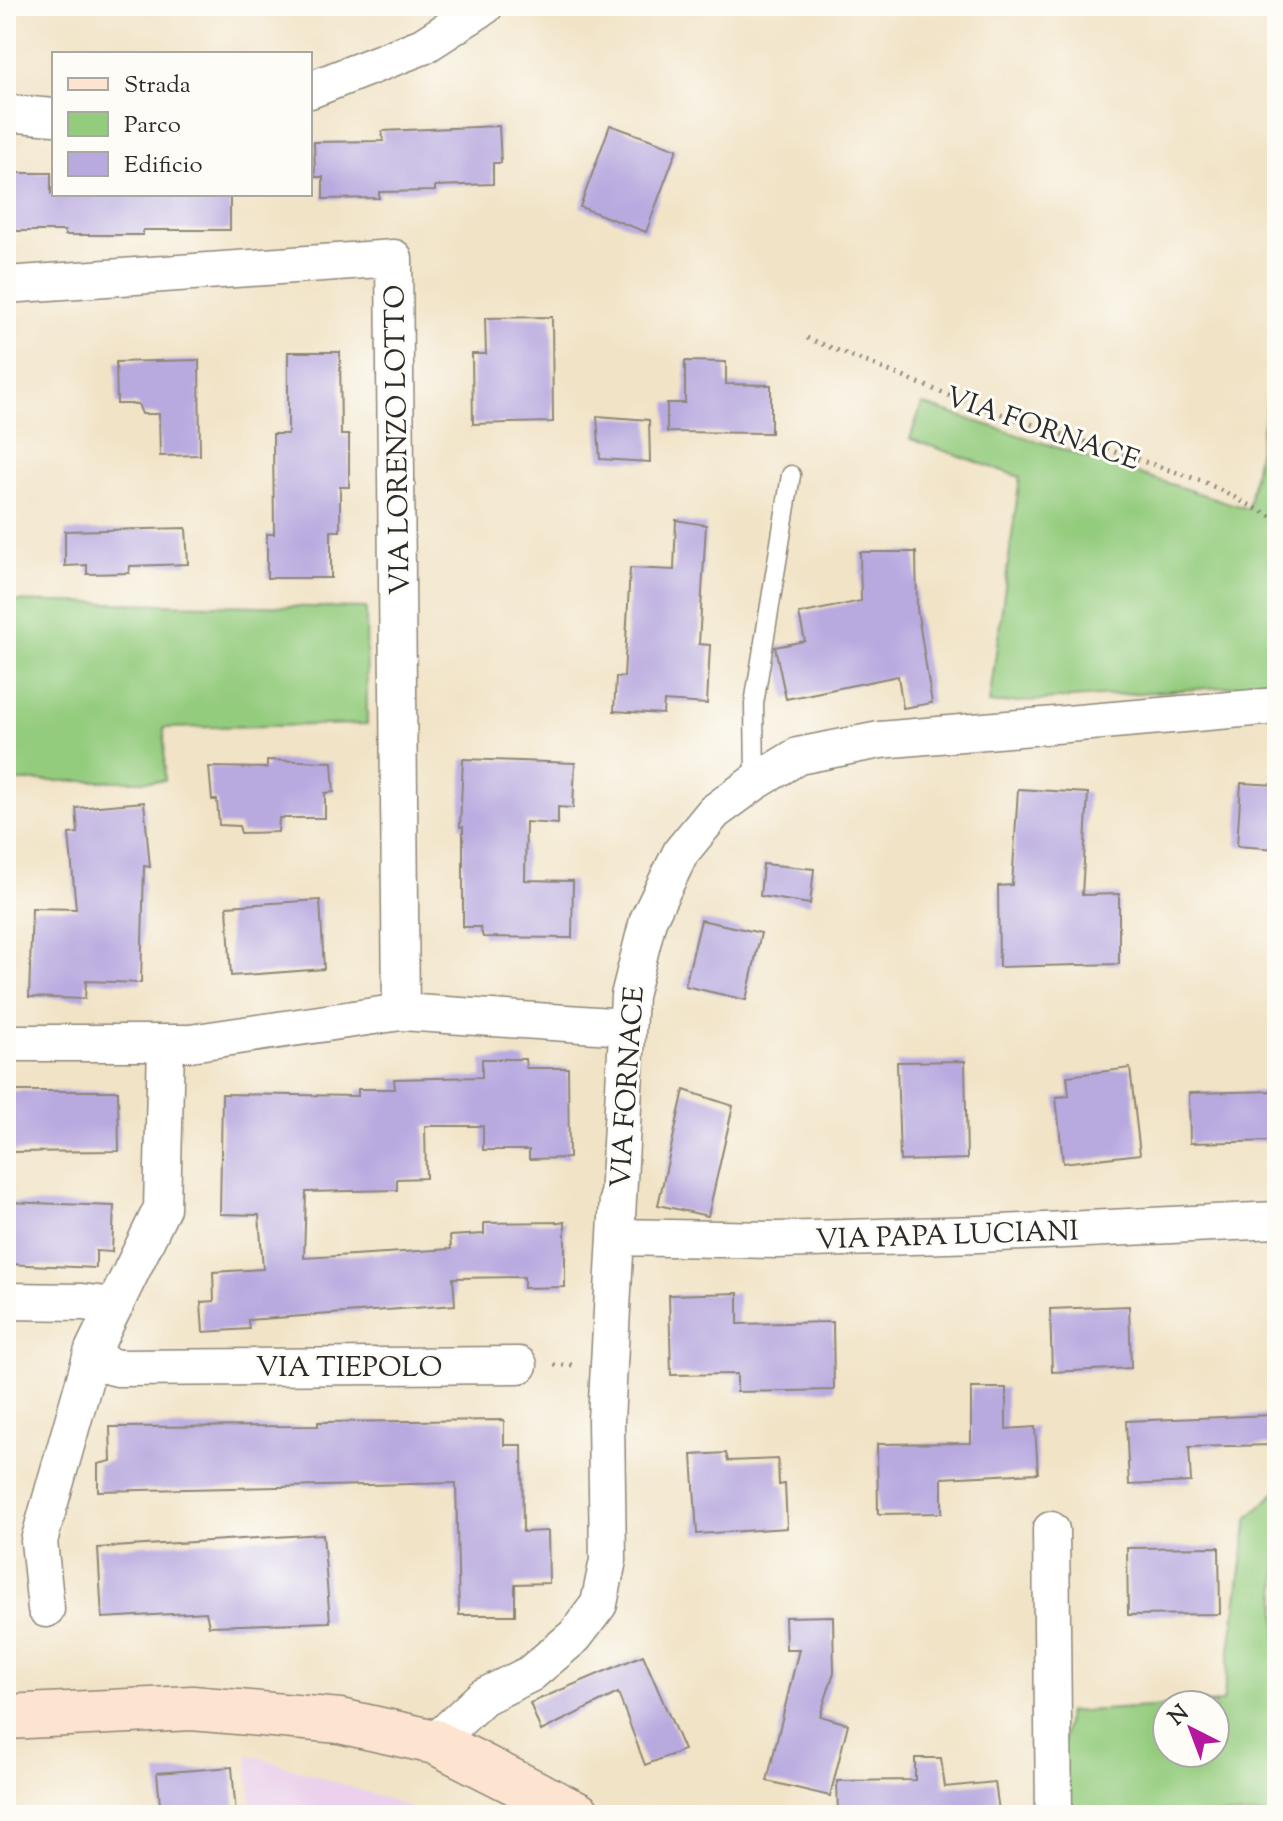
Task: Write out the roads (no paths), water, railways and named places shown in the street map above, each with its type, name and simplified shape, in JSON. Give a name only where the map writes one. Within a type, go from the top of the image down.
[{"type":"street","points":[[312,89],[423,46],[485,6]]},
{"type":"street","points":[[6,113],[52,117]]},
{"type":"street","name":"VIA LORENZO LOTTO","points":[[6,285],[394,258],[401,1012]]},
{"type":"street","name":"VIA FORNACE","points":[[435,1742],[483,1697],[530,1674],[575,1636],[599,1604],[608,1560],[606,1420],[629,996],[648,920],[681,852],[714,812],[798,756],[880,740],[1277,706]]},
{"type":"street","points":[[6,1043],[190,1043],[401,1012],[627,1027]]},
{"type":"street","points":[[46,1609],[39,1541],[90,1361],[162,1208],[166,1043]]},
{"type":"street","name":"VIA PAPA LUCIANI","points":[[616,1237],[809,1239],[1277,1220]]},
{"type":"street","points":[[6,1301],[82,1302],[115,1306]]},
{"type":"street","name":"VIA TIEPOLO","points":[[90,1361],[118,1368],[519,1365]]},
{"type":"street","points":[[1051,1530],[1054,1815]]},
{"type":"street","points":[[6,1717],[192,1708],[340,1721],[435,1742],[579,1815]]},
{"type":"lane","points":[[755,782],[754,704],[791,475]]}]
